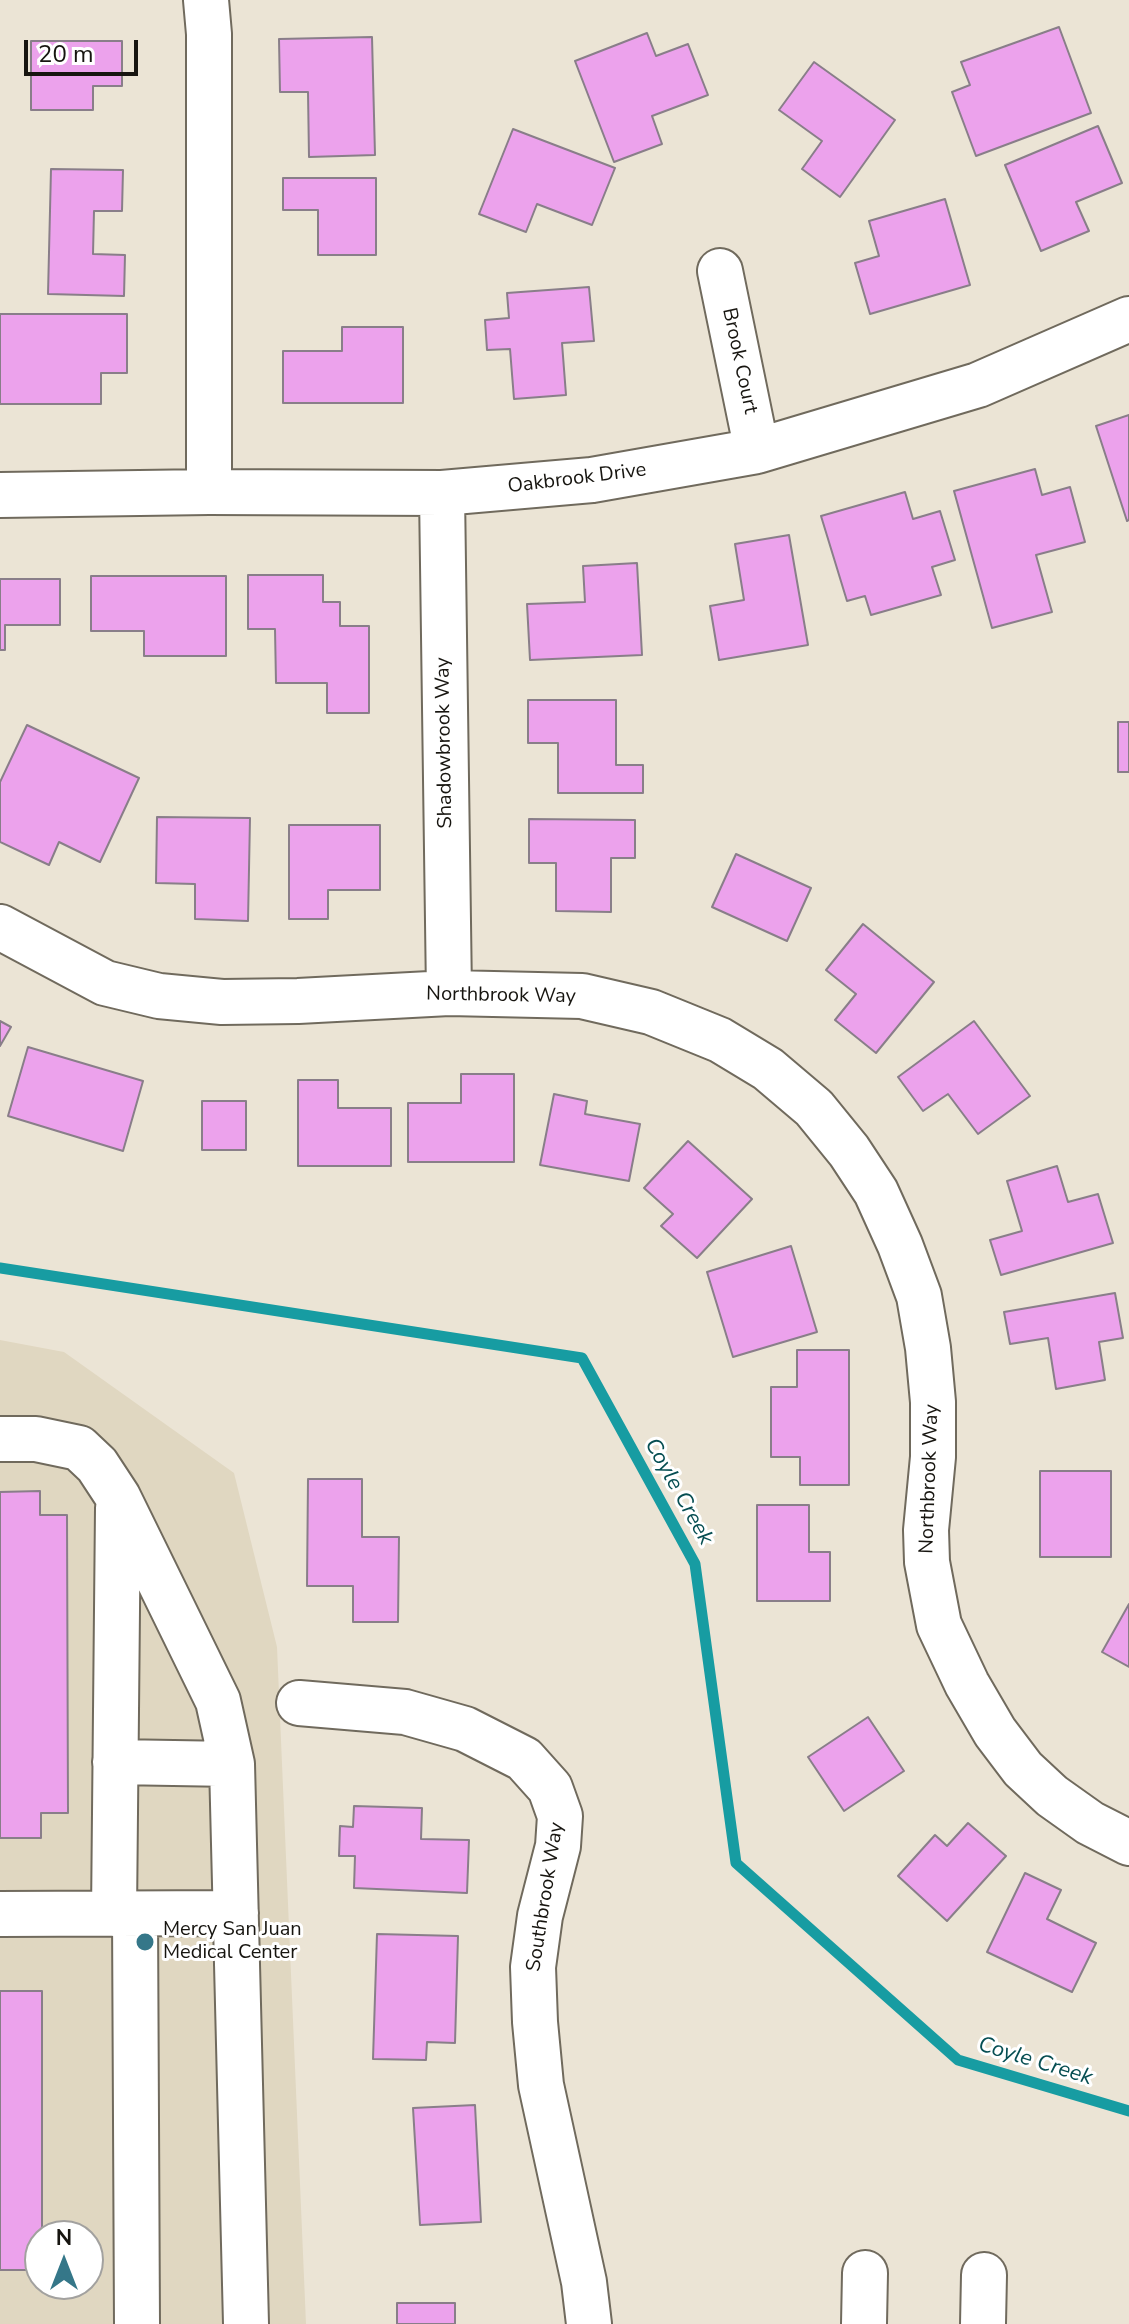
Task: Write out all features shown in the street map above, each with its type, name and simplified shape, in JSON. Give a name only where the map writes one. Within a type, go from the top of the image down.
[{"type":"street","points":[[206,0],[209,34],[209,492]]},
{"type":"street","name":"Brook Court","points":[[720,271],[757,451]]},
{"type":"street","name":"Oakbrook Drive","points":[[0,495],[442,493],[592,480],[757,451],[978,385],[1129,319]]},
{"type":"street","name":"Shadowbrook Way","points":[[442,493],[449,993]]},
{"type":"street","name":"Northbrook Way","points":[[0,927],[105,983],[159,996],[222,1002],[449,993],[582,996],[651,1012],[720,1040],[768,1069],[814,1108],[876,1192],[919,1296],[933,1402],[927,1562],[939,1625],[967,1684],[995,1732],[1023,1769],[1052,1796],[1090,1823],[1129,1843]]},
{"type":"street","points":[[0,1439],[36,1439],[79,1448],[97,1465],[118,1497],[218,1701],[232,1764],[246,2322]]},
{"type":"street","points":[[118,1497],[115,1762],[124,1914],[137,2324]]},
{"type":"street","name":"Southbrook Way","points":[[299,1703],[405,1712],[465,1729],[524,1759],[550,1788],[560,1816],[558,1846],[540,1916],[533,1967],[535,2022],[541,2085],[584,2282],[589,2324]]},
{"type":"street","points":[[115,1762],[232,1764]]},
{"type":"street","points":[[0,1914],[236,1913]]},
{"type":"street","points":[[864,2324],[865,2273]]},
{"type":"street","points":[[983,2324],[984,2275]]},
{"type":"shaded area","name":"Mercy San Juan Medical Center","points":[[0,1340],[64,1352],[234,1473],[277,1647],[306,2324],[0,2324]]},
{"type":"building","points":[[1059,27],[1091,113],[976,156],[952,92],[970,85],[961,62]]},
{"type":"building","points":[[647,33],[656,56],[688,44],[708,95],[652,116],[662,144],[614,162],[575,61]]},
{"type":"building","points":[[372,37],[375,155],[309,157],[308,92],[280,92],[279,39]]},
{"type":"building","points":[[31,41],[122,41],[122,86],[93,86],[93,110],[31,110]]},
{"type":"building","points":[[814,62],[895,120],[840,197],[802,169],[822,141],[779,110]]},
{"type":"building","points":[[1098,126],[1122,183],[1076,202],[1089,231],[1041,251],[1005,165]]},
{"type":"building","points":[[513,129],[615,168],[592,225],[537,204],[526,232],[479,214]]},
{"type":"building","points":[[51,169],[123,170],[122,211],[94,211],[93,254],[125,255],[124,296],[48,294]]},
{"type":"building","points":[[283,178],[376,178],[376,255],[318,255],[318,210],[283,210]]},
{"type":"building","points":[[945,199],[970,285],[870,314],[855,263],[879,256],[869,221]]},
{"type":"building","points":[[589,287],[594,341],[562,343],[566,395],[514,399],[510,349],[487,350],[485,320],[509,318],[507,293]]},
{"type":"building","points":[[0,314],[127,314],[127,373],[101,373],[101,404],[0,404]]},
{"type":"building","points":[[342,327],[403,327],[403,403],[283,403],[283,351],[342,351]]},
{"type":"building","points":[[1129,415],[1129,520],[1127,521],[1096,426]]},
{"type":"building","points":[[1035,469],[1042,495],[1070,487],[1085,542],[1036,555],[1052,612],[992,628],[954,491]]},
{"type":"building","points":[[905,492],[913,519],[940,511],[955,560],[932,567],[941,595],[871,615],[865,596],[847,601],[821,516]]},
{"type":"building","points":[[789,535],[808,645],[719,660],[710,606],[744,600],[735,544]]},
{"type":"building","points":[[637,563],[642,655],[530,660],[527,604],[585,602],[583,566]]},
{"type":"building","points":[[248,575],[323,575],[323,602],[340,602],[340,626],[369,626],[369,713],[327,713],[327,683],[276,683],[275,629],[248,629]]},
{"type":"building","points":[[91,576],[226,576],[226,656],[144,656],[144,631],[91,631]]},
{"type":"building","points":[[0,579],[60,579],[60,625],[5,625],[5,650],[0,650]]},
{"type":"building","points":[[528,700],[616,700],[616,765],[643,765],[643,793],[558,793],[558,743],[528,743]]},
{"type":"building","points":[[1118,722],[1129,722],[1129,772],[1118,772]]},
{"type":"building","points":[[27,725],[139,778],[100,862],[59,842],[49,865],[0,842],[0,782]]},
{"type":"building","points":[[157,817],[250,818],[248,921],[195,919],[195,884],[156,883]]},
{"type":"building","points":[[529,819],[635,820],[635,858],[611,858],[611,912],[556,911],[556,863],[529,863]]},
{"type":"building","points":[[289,825],[380,825],[380,890],[328,890],[328,919],[289,919]]},
{"type":"building","points":[[736,854],[811,888],[787,941],[712,907]]},
{"type":"building","points":[[863,924],[934,982],[876,1053],[835,1020],[856,994],[826,970]]},
{"type":"building","points":[[0,1021],[11,1027],[0,1046]]},
{"type":"building","points":[[974,1021],[1030,1096],[978,1134],[948,1094],[923,1111],[898,1077]]},
{"type":"building","points":[[28,1047],[143,1081],[123,1151],[8,1116]]},
{"type":"building","points":[[461,1074],[514,1074],[514,1162],[408,1162],[408,1103],[461,1103]]},
{"type":"building","points":[[298,1080],[338,1080],[338,1108],[391,1108],[391,1166],[298,1166]]},
{"type":"building","points":[[554,1094],[587,1101],[585,1114],[640,1124],[629,1181],[540,1165]]},
{"type":"building","points":[[202,1101],[246,1101],[246,1150],[202,1150]]},
{"type":"building","points":[[688,1141],[752,1199],[697,1258],[661,1226],[673,1214],[644,1188]]},
{"type":"building","points":[[1057,1166],[1068,1202],[1098,1194],[1113,1243],[1001,1275],[990,1240],[1022,1231],[1007,1181]]},
{"type":"building","points":[[791,1246],[817,1332],[733,1357],[707,1272]]},
{"type":"building","points":[[1115,1293],[1123,1338],[1099,1342],[1105,1380],[1056,1389],[1048,1338],[1010,1344],[1004,1312]]},
{"type":"building","points":[[797,1350],[849,1350],[849,1485],[800,1485],[800,1457],[771,1457],[771,1387],[797,1387]]},
{"type":"building","points":[[1040,1471],[1111,1471],[1111,1557],[1040,1557]]},
{"type":"building","points":[[308,1479],[362,1479],[362,1537],[399,1537],[398,1622],[353,1622],[353,1586],[307,1586]]},
{"type":"building","points":[[40,1491],[40,1515],[67,1515],[68,1813],[41,1813],[41,1838],[0,1838],[0,1492]]},
{"type":"building","points":[[757,1505],[809,1505],[809,1552],[830,1552],[830,1601],[757,1601]]},
{"type":"building","points":[[1129,1604],[1129,1667],[1102,1652]]},
{"type":"building","points":[[868,1717],[904,1771],[844,1811],[808,1757]]},
{"type":"building","points":[[354,1806],[422,1808],[421,1839],[469,1840],[467,1893],[354,1888],[355,1856],[339,1856],[340,1826],[353,1827]]},
{"type":"building","points":[[968,1823],[1006,1856],[947,1921],[898,1876],[935,1835],[947,1846]]},
{"type":"building","points":[[1025,1873],[1061,1890],[1047,1919],[1096,1943],[1072,1992],[987,1952]]},
{"type":"building","points":[[377,1934],[458,1936],[455,2043],[427,2042],[426,2060],[373,2059]]},
{"type":"building","points":[[0,1991],[42,1991],[42,2220],[24,2220],[24,2270],[0,2270]]},
{"type":"building","points":[[475,2105],[481,2222],[420,2225],[413,2108]]},
{"type":"building","points":[[397,2303],[455,2303],[455,2324],[397,2324]]},
{"type":"waterway","name":"Coyle Creek","points":[[0,1268],[582,1358],[695,1564],[736,1863],[958,2060],[1129,2111]]},
{"type":"place","name":"Mercy San Juan Medical Center","points":[[145,1942]]}]
